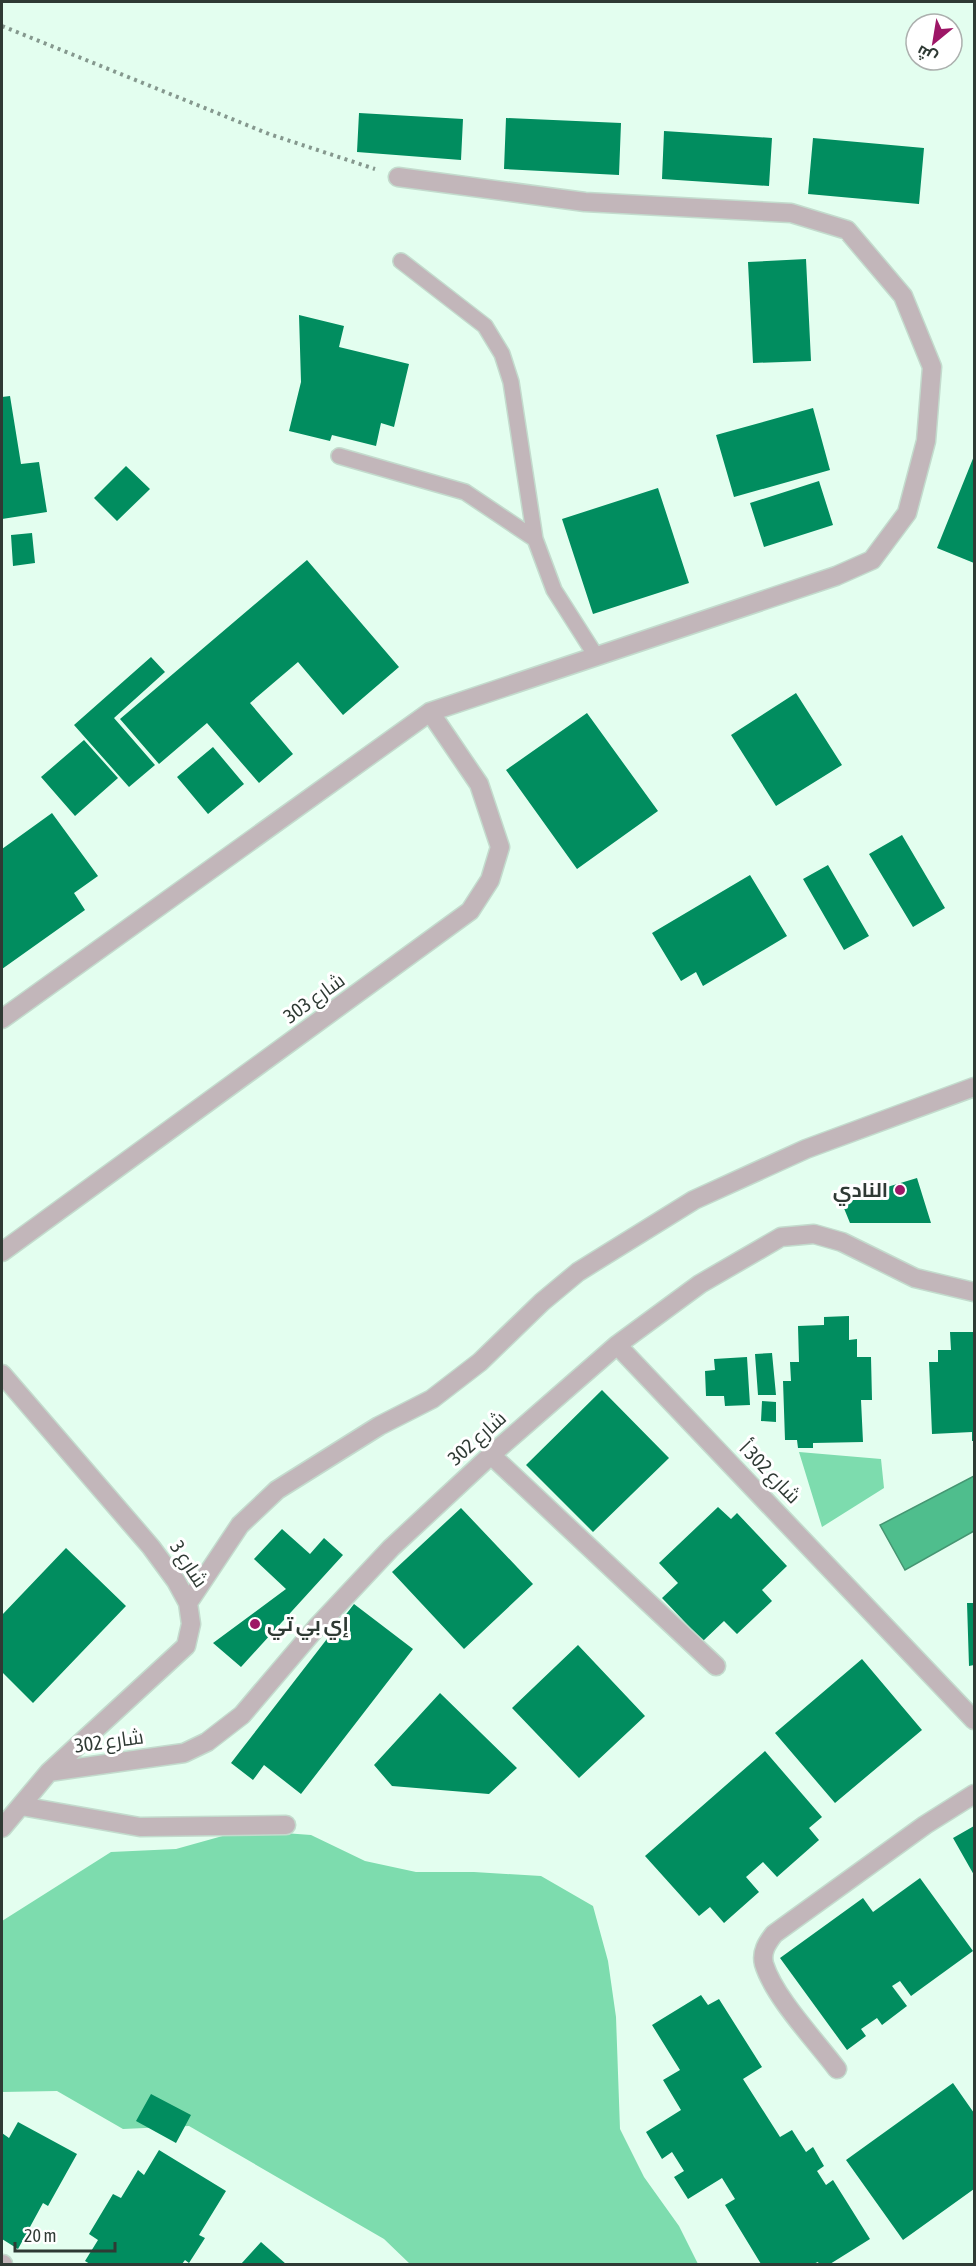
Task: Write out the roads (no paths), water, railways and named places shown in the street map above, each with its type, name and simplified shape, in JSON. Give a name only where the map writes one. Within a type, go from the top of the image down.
[{"type":"street","points":[[2,1019],[430,712],[836,576],[872,560],[907,513],[926,441],[932,366],[903,296],[847,230],[791,213],[585,202],[399,177]]},
{"type":"street","name":"شارع 303","points":[[2,1252],[470,911],[490,880],[500,847],[479,784],[430,712]]},
{"type":"street","points":[[188,1603],[240,1525],[277,1490],[380,1426],[432,1399],[480,1362],[542,1302],[578,1272],[694,1200],[806,1149],[975,1087]]},
{"type":"street","name":"شارع 302","points":[[49,1772],[184,1753],[207,1742],[242,1715],[316,1628],[391,1548],[491,1455],[617,1344],[700,1284],[781,1237],[814,1234],[842,1242],[915,1278],[975,1292]]},
{"type":"street","name":"شارع 302 أ","points":[[617,1344],[975,1720]]},
{"type":"street","name":"شارع 3","points":[[2,1374],[151,1547],[176,1581],[188,1603],[191,1624],[186,1646],[49,1772],[2,1828]]},
{"type":"street","points":[[491,1455],[716,1666]]},
{"type":"street","points":[[837,2069],[785,2002],[764,1963],[764,1945],[774,1934],[864,1868],[925,1825],[975,1794]]},
{"type":"street","points":[[21,1806],[140,1827],[286,1826]]},
{"type":"lane","points":[[401,261],[485,326],[502,354],[511,382],[535,539],[554,590],[596,656]]},
{"type":"lane","points":[[339,456],[465,492],[535,539]]},
{"type":"place","name":"النادي","points":[[900,1190]]},
{"type":"place","name":"إي بي تي","points":[[255,1624]]}]
